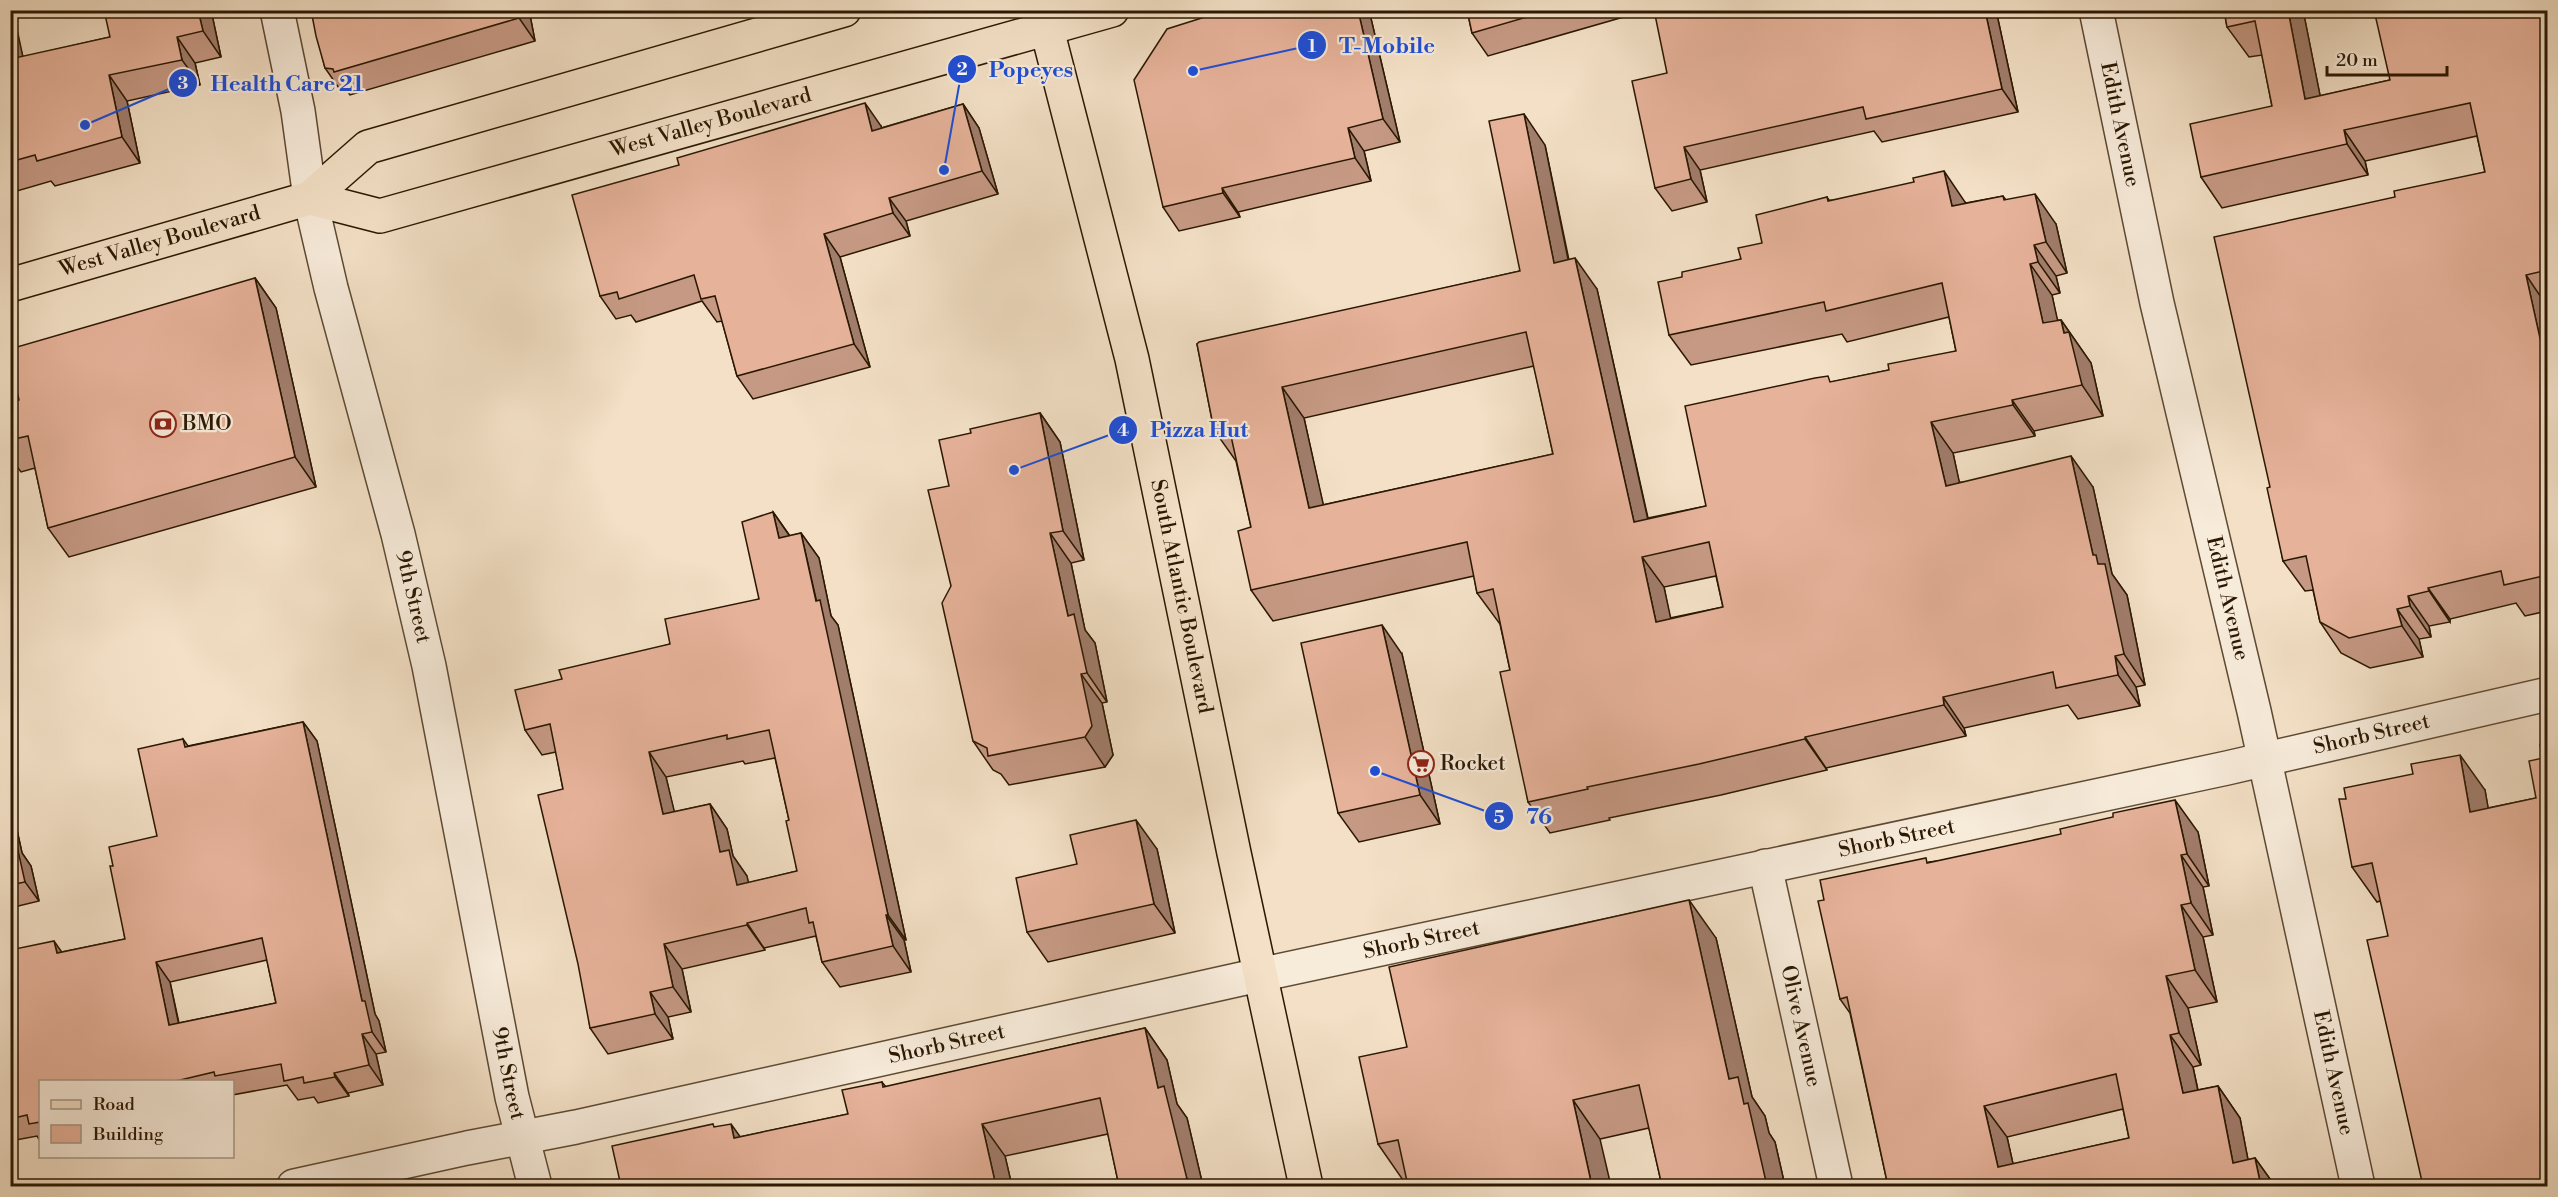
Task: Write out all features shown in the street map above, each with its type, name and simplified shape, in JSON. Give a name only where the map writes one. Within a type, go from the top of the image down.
[{"type":"main road","name":"West Valley Boulevard","points":[[10,285],[310,198],[368,147],[844,10]]},
{"type":"main road","name":"West Valley Boulevard","points":[[310,198],[380,216],[1045,20],[1112,10]]},
{"type":"main road","name":"South Atlantic Boulevard","points":[[1045,20],[1132,359],[1259,975],[1306,1186]]},
{"type":"street","name":"9th Street","points":[[277,10],[298,111],[310,198],[331,288],[398,534],[429,666],[512,1097],[535,1186]]},
{"type":"street","name":"Edith Avenue","points":[[2096,10],[2157,303],[2265,759],[2358,1186]]},
{"type":"street","name":"Shorb Street","points":[[294,1186],[917,1052],[1259,975],[2265,759],[2547,694]]},
{"type":"street","name":"Olive Avenue","points":[[1765,866],[1836,1186]]},
{"type":"building","points":[[104,10],[198,10],[203,31],[177,37],[182,60],[109,75],[122,137],[37,161],[35,155],[10,162],[10,59],[110,37]]},
{"type":"building","points":[[311,10],[517,10],[519,18],[334,72],[333,69],[325,68]]},
{"type":"building","points":[[1227,10],[1358,10],[1383,119],[1348,128],[1355,158],[1222,188],[1223,193],[1163,207],[1134,80],[1167,29]]},
{"type":"building","points":[[1467,10],[1551,10],[1472,33]]},
{"type":"building","points":[[1654,10],[1985,10],[2002,89],[1866,119],[1863,107],[1684,147],[1691,179],[1655,188],[1632,81],[1667,73]]},
{"type":"building","points":[[2224,10],[2288,10],[2305,99],[2390,80],[2374,10],[2547,10],[2547,270],[2526,275],[2547,370],[2547,575],[2504,585],[2501,571],[2428,588],[2429,591],[2408,596],[2410,606],[2397,609],[2402,626],[2349,638],[2320,622],[2306,556],[2283,561],[2267,488],[2270,487],[2214,237],[2395,197],[2394,191],[2485,172],[2470,103],[2344,130],[2347,144],[2201,177],[2190,124],[2272,106],[2255,21],[2227,27]]},
{"type":"building","points":[[865,103],[872,131],[963,104],[982,171],[889,198],[893,213],[824,234],[854,344],[737,376],[715,296],[701,299],[694,275],[619,299],[617,292],[600,296],[572,195],[679,165],[677,158]]},
{"type":"building","points":[[1524,114],[1554,263],[1575,258],[1634,522],[1706,506],[1685,406],[1815,378],[1828,376],[1830,382],[1889,370],[1888,364],[1956,351],[1942,283],[1826,311],[1824,302],[1669,335],[1658,282],[1682,277],[1682,272],[1741,259],[1738,248],[1762,243],[1756,215],[1827,197],[1828,201],[1914,182],[1913,178],[1944,171],[1952,206],[2003,196],[2004,200],[2035,194],[2046,242],[2034,245],[2038,262],[2030,264],[2043,323],[2061,320],[2064,333],[2069,332],[2082,385],[2012,400],[2013,405],[1931,422],[1946,486],[2071,456],[2093,555],[2096,555],[2098,564],[2105,564],[2124,654],[2115,656],[2118,675],[2056,688],[2053,672],[1943,697],[1944,705],[1699,764],[1587,787],[1588,789],[1528,802],[1500,672],[1510,670],[1493,589],[1477,593],[1467,542],[1251,590],[1238,531],[1251,527],[1229,427],[1214,430],[1197,344],[1520,271],[1489,121]],"holes":[[[1526,332],[1553,454],[1309,508],[1282,387]],[[1709,542],[1723,607],[1656,622],[1642,557]]]},
{"type":"building","points":[[255,278],[295,457],[48,528],[28,436],[10,440],[10,402],[19,400],[10,361],[10,349]]},
{"type":"building","points":[[1040,413],[1063,531],[1050,533],[1068,616],[1074,614],[1087,673],[1081,674],[1092,726],[1085,737],[988,756],[987,748],[973,741],[942,603],[951,586],[928,490],[949,486],[939,440],[971,433],[970,429]]},
{"type":"building","points":[[773,512],[779,538],[801,533],[816,601],[820,600],[893,946],[822,962],[813,922],[809,923],[806,908],[747,923],[747,925],[664,944],[673,987],[650,992],[655,1014],[590,1028],[578,964],[538,795],[563,789],[550,724],[525,730],[515,690],[562,679],[559,670],[670,644],[665,619],[759,599],[742,522]],"holes":[[[769,730],[789,820],[786,821],[797,871],[737,885],[729,850],[720,852],[710,804],[663,814],[649,752],[727,735],[727,739]]]},
{"type":"building","points":[[1382,625],[1420,795],[1338,813],[1301,643]]},
{"type":"building","points":[[303,722],[362,1001],[365,1001],[372,1032],[362,1034],[369,1065],[334,1073],[335,1077],[304,1083],[303,1077],[284,1081],[281,1064],[215,1076],[214,1072],[180,1080],[39,1080],[39,1122],[29,1124],[27,1115],[10,1119],[10,950],[54,941],[57,953],[125,939],[110,866],[113,866],[109,847],[157,836],[138,749],[183,739],[185,747]],"holes":[[[262,938],[276,1003],[169,1025],[156,962]]]},
{"type":"building","points":[[2547,744],[2547,1186],[2423,1186],[2367,940],[2388,936],[2372,863],[2352,867],[2339,799],[2346,799],[2344,788],[2413,774],[2411,764],[2460,755],[2470,812],[2536,798],[2529,761],[2543,758],[2540,745]]},
{"type":"building","points":[[2175,800],[2187,854],[2181,855],[2191,903],[2181,905],[2195,970],[2166,976],[2179,1033],[2170,1035],[2183,1093],[2218,1086],[2233,1163],[2255,1158],[2261,1186],[1888,1186],[1847,997],[1840,999],[1818,901],[1824,900],[1820,880],[1926,858],[1927,863],[2061,834],[2060,829],[2113,817],[2113,813]],"holes":[[[2116,1074],[2129,1138],[1998,1167],[1984,1106]]]},
{"type":"building","points":[[1136,820],[1154,904],[1027,932],[1016,878],[1077,864],[1070,835]]},
{"type":"building","points":[[10,844],[11,847],[17,846],[25,882],[10,885]]},
{"type":"building","points":[[1689,900],[1729,1079],[1738,1077],[1744,1104],[1748,1103],[1767,1186],[1662,1186],[1639,1085],[1573,1100],[1592,1186],[1408,1186],[1398,1140],[1378,1144],[1359,1057],[1407,1047],[1389,967]]},
{"type":"building","points":[[1145,1028],[1158,1088],[1164,1086],[1187,1179],[1176,1182],[1177,1186],[1119,1186],[1100,1098],[982,1124],[996,1186],[621,1186],[612,1146],[713,1124],[714,1127],[731,1124],[734,1138],[848,1114],[842,1090],[882,1082],[883,1087]]},
{"type":"place","name":"T-Mobile","points":[[1193,71]]},
{"type":"place","name":"Health Care 21","points":[[85,125]]},
{"type":"place","name":"Popeyes","points":[[944,170]]},
{"type":"place","name":"BMO","points":[[163,424]]},
{"type":"place","name":"Pizza Hut","points":[[1014,470]]},
{"type":"place","name":"Rocket","points":[[1421,764]]},
{"type":"place","name":"76","points":[[1375,771]]}]
